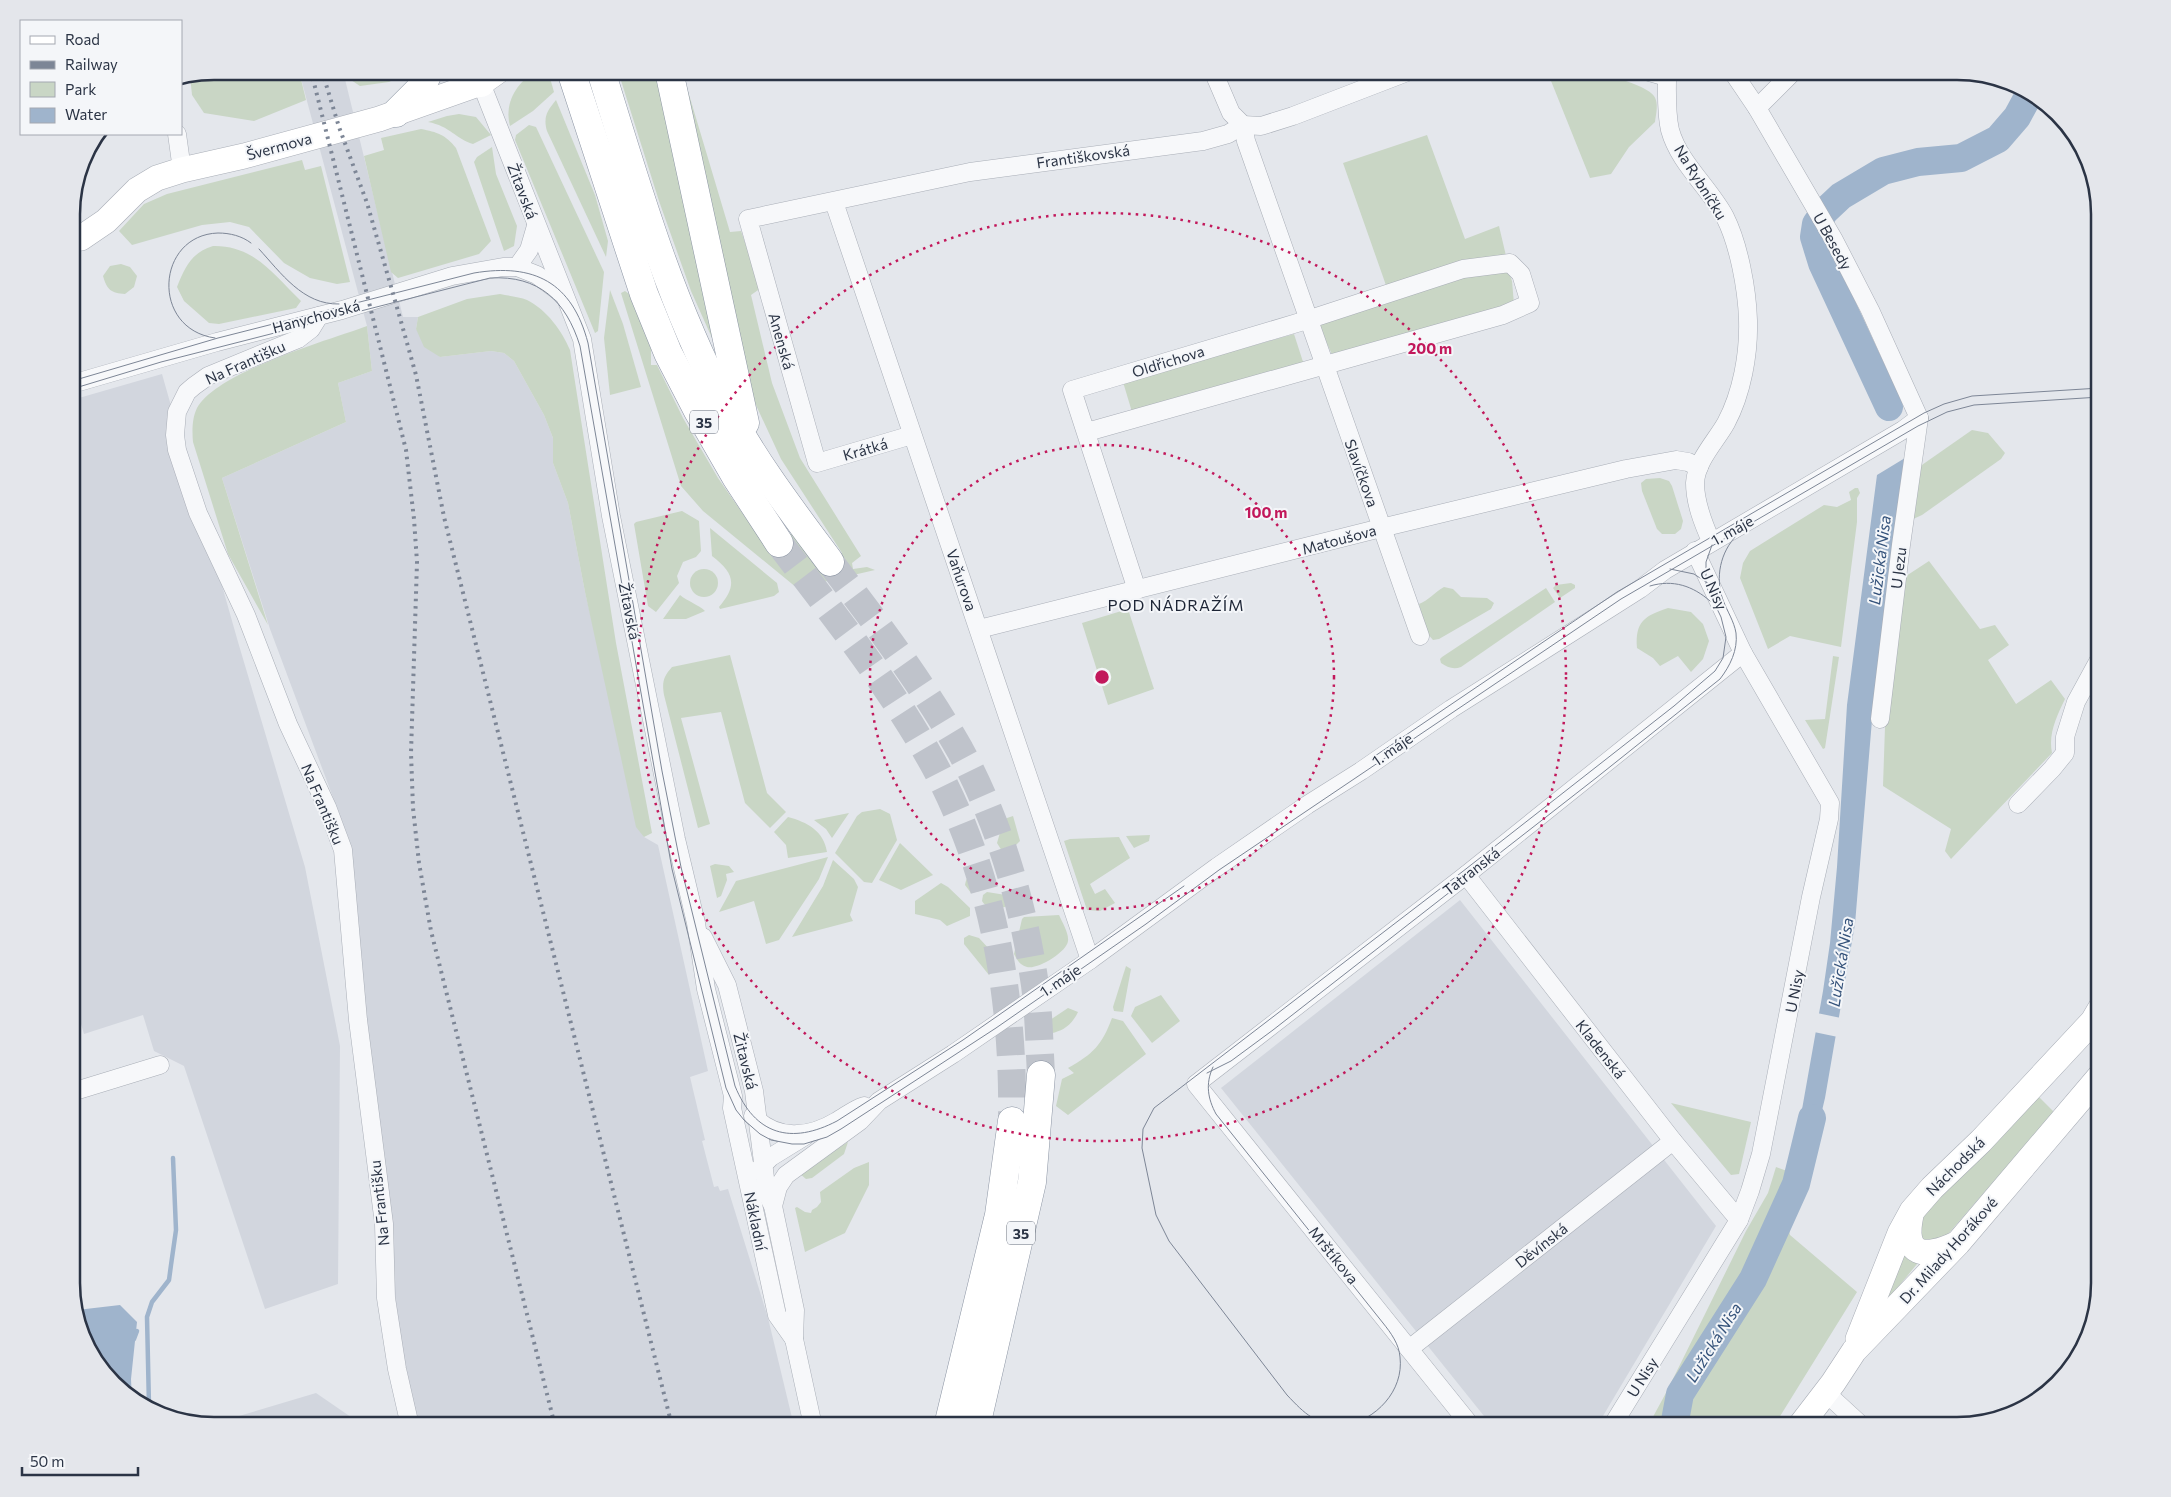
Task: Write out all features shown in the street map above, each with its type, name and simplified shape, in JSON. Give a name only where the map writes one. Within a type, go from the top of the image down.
[{"type":"highway","points":[[396,113],[422,88],[425,80]]},
{"type":"highway","name":"35","points":[[574,80],[644,294],[668,352],[707,427],[779,543]]},
{"type":"highway","name":"35","points":[[603,80],[670,287],[713,382],[751,449],[787,505],[830,562]]},
{"type":"highway","points":[[671,80],[751,449]]},
{"type":"highway","name":"35","points":[[978,1417],[1032,1182],[1041,1075]]},
{"type":"highway","name":"35","points":[[950,1417],[999,1215],[1012,1121]]},
{"type":"street","name":"Švermova","points":[[80,238],[106,221],[137,190],[157,178],[182,170],[244,156],[396,113],[472,80]]},
{"type":"street","name":"Žitavská","points":[[486,80],[536,226],[568,298],[582,339],[611,516],[673,824],[696,923],[705,983],[733,1096]]},
{"type":"street","points":[[1217,80],[1231,113],[1243,125],[1246,141],[1307,320]]},
{"type":"street","name":"Františkovská","points":[[748,219],[970,172],[1203,141],[1228,134],[1243,125],[1261,126],[1386,80]]},
{"type":"street","name":"Na Rybníčku","points":[[1669,80],[1670,130],[1684,158],[1725,217],[1740,266],[1746,295],[1748,322],[1742,380],[1726,422],[1698,467],[1695,482],[1702,522],[1711,541]]},
{"type":"street","name":"U Besedy","points":[[1738,80],[1757,108],[1834,240],[1870,310],[1919,418]]},
{"type":"street","points":[[1757,108],[1785,80]]},
{"type":"street","points":[[177,135],[182,170]]},
{"type":"street","name":"Vaňurova","points":[[834,202],[1090,960]]},
{"type":"street","name":"Anenská","points":[[748,219],[817,462]]},
{"type":"street","points":[[536,226],[530,250],[517,267],[537,275],[568,298]]},
{"type":"street","name":"Oldřichova","points":[[1137,590],[1072,390],[1307,320],[1462,269],[1510,263],[1521,274],[1530,303],[1503,315],[1324,367]]},
{"type":"street","name":"Hanychovská","points":[[80,382],[319,316],[452,276],[503,267],[517,267]]},
{"type":"street","name":"Na Františku","points":[[319,316],[311,329],[298,339],[208,376],[194,386],[187,392],[176,412],[175,435],[177,450],[198,513],[246,615],[288,724],[327,807],[342,850],[358,1020],[384,1224],[386,1298],[397,1369],[408,1417]]},
{"type":"street","name":"Slavíčkova","points":[[1307,320],[1420,636]]},
{"type":"street","points":[[1087,432],[1324,367]]},
{"type":"street","name":"1. máje","points":[[773,1206],[781,1182],[795,1168],[860,1120],[879,1101],[953,1054],[1090,960],[1217,867],[1307,805],[1361,771],[1451,709],[1640,589],[1664,570],[1903,430],[1919,418]]},
{"type":"street","name":"U Jezu","points":[[1880,719],[1901,545],[1919,418]]},
{"type":"street","name":"Krátká","points":[[817,462],[912,435]]},
{"type":"street","name":"Matoušova","points":[[979,629],[1626,469],[1666,461],[1688,462],[1698,467]]},
{"type":"street","name":"U Nisy","points":[[1618,1417],[1739,1220],[1750,1191],[1760,1154],[1811,897],[1829,819],[1830,803],[1743,653],[1695,551]]},
{"type":"street","name":"Tatranská","points":[[1196,1084],[1466,875],[1743,653]]},
{"type":"street","points":[[2018,804],[2052,770],[2065,753],[2064,737],[2076,702],[2091,674]]},
{"type":"street","name":"Kladenská","points":[[1466,875],[1673,1141],[1739,1220]]},
{"type":"street","name":"Žitavská","points":[[696,923],[727,985],[758,1114],[762,1166],[768,1194],[773,1206]]},
{"type":"street","name":"Náchodská","points":[[1854,1351],[1900,1233],[1912,1211],[1932,1188],[1981,1141],[2091,1022]]},
{"type":"street","points":[[80,1090],[160,1065]]},
{"type":"street","name":"Mrštíkova","points":[[1196,1084],[1464,1417]]},
{"type":"street","name":"Dr. Milady Horákové","points":[[1807,1417],[1854,1351],[1958,1243],[2091,1087]]},
{"type":"street","name":"1. máje","points":[[733,1096],[774,1128],[789,1135],[809,1134]]},
{"type":"street","name":"Nákladní","points":[[733,1096],[732,1108],[776,1315],[794,1340]]},
{"type":"street","name":"1. máje","points":[[750,1196],[750,1183],[762,1166],[782,1149],[809,1134],[829,1126],[859,1108],[879,1101]]},
{"type":"street","name":"Děvínská","points":[[1410,1349],[1673,1141]]},
{"type":"street","points":[[741,1145],[746,1156],[762,1166],[778,1171],[795,1168]]},
{"type":"street","name":"Nákladní","points":[[773,1206],[795,1310],[794,1340],[811,1417]]},
{"type":"street","points":[[1912,1211],[1908,1236],[1912,1245],[1923,1253],[1940,1252],[1958,1243]]},
{"type":"street","points":[[1825,1392],[1852,1417]]},
{"type":"shaded area","points":[[301,80],[345,80],[403,317],[418,317],[416,329],[440,357],[491,351],[504,353],[514,361],[544,415],[553,438],[553,463],[568,503],[585,592],[644,837],[658,845],[708,1071],[690,1077],[705,1140],[702,1141],[714,1187],[718,1186],[720,1191],[728,1189],[768,1318],[792,1417],[416,1417],[401,1343],[383,1193],[349,840],[270,629],[222,478],[346,422],[338,383],[372,371],[367,326]]},
{"type":"shaded area","points":[[162,374],[238,642],[305,867],[340,1046],[338,1284],[265,1309],[184,1066],[154,1051],[143,1015],[84,1034],[80,1021],[80,398]]},
{"type":"shaded area","points":[[1460,900],[1716,1226],[1602,1417],[1485,1417],[1221,1088]]},
{"type":"shaded area","points":[[316,1393],[351,1417],[235,1417]]},
{"type":"green space","points":[[205,80],[301,80],[306,100],[254,121],[204,113],[192,95],[191,83]]},
{"type":"green space","points":[[351,80],[393,80],[389,82],[360,86]]},
{"type":"green space","points":[[524,80],[551,80],[554,92],[533,111],[510,126],[510,102]]},
{"type":"green space","points":[[621,80],[661,80],[720,356],[691,291],[659,201]]},
{"type":"green space","points":[[684,80],[730,232],[741,231],[761,288],[751,295],[772,383],[800,458],[861,556],[852,563],[853,569],[867,567],[875,570],[797,588],[703,511],[681,486],[621,293],[625,291],[629,294],[651,349],[651,365],[657,365],[683,418],[718,478],[768,550],[793,532],[821,569],[842,553],[781,459],[755,403]]},
{"type":"green space","points":[[1551,80],[1622,80],[1650,92],[1656,99],[1655,122],[1629,147],[1611,174],[1590,178]]},
{"type":"green space","points":[[556,100],[595,195],[608,241],[606,257],[547,131],[545,122],[547,114]]},
{"type":"green space","points":[[459,114],[476,117],[491,135],[473,144],[442,126],[428,122]]},
{"type":"green space","points":[[529,125],[536,127],[604,272],[598,331],[595,333],[515,140],[516,135]]},
{"type":"green space","points":[[421,129],[441,135],[456,148],[491,241],[479,254],[398,278],[391,272],[364,156],[384,150],[381,138]]},
{"type":"green space","points":[[1427,135],[1465,239],[1499,226],[1507,260],[1388,291],[1343,163]]},
{"type":"green space","points":[[492,147],[496,174],[517,226],[514,246],[504,251],[474,162],[477,157]]},
{"type":"green space","points":[[302,160],[305,170],[321,166],[350,282],[337,284],[310,278],[284,263],[249,227],[230,222],[202,225],[132,245],[119,231],[144,204],[167,194]]},
{"type":"green space","points":[[213,246],[227,247],[252,256],[272,272],[301,301],[296,308],[219,324],[209,323],[184,301],[177,287],[183,273],[194,257]]},
{"type":"green space","points":[[121,264],[130,267],[137,276],[134,287],[125,294],[110,290],[103,276],[110,266]]},
{"type":"green space","points":[[1508,270],[1512,281],[1514,304],[1333,357],[1318,323],[1470,274]]},
{"type":"green space","points":[[610,290],[623,324],[641,387],[610,395],[604,338]]},
{"type":"green space","points":[[500,294],[527,300],[541,309],[558,328],[570,350],[616,643],[652,833],[644,837],[636,827],[585,592],[568,503],[553,463],[553,438],[544,415],[514,361],[504,353],[491,351],[440,357],[424,347],[416,329],[418,317],[467,299]]},
{"type":"green space","points":[[367,326],[372,371],[338,383],[346,422],[222,478],[268,625],[228,554],[193,442],[192,433],[195,412],[208,395],[226,382],[249,370],[300,349]]},
{"type":"green space","points":[[1294,334],[1305,368],[1132,412],[1123,382]]},
{"type":"green space","points":[[1972,430],[1988,433],[2005,453],[2001,459],[1922,515],[1911,520],[1919,467]]},
{"type":"green space","points":[[1660,478],[1669,481],[1672,486],[1683,521],[1681,529],[1675,534],[1662,534],[1657,529],[1642,491],[1641,483],[1646,479]]},
{"type":"green space","points":[[1858,488],[1860,493],[1857,498],[1857,522],[1841,647],[1790,636],[1768,649],[1740,578],[1743,563],[1750,551],[1824,505],[1837,507],[1851,500],[1849,492]]},
{"type":"green space","points":[[682,511],[699,521],[701,551],[696,557],[683,562],[677,576],[679,583],[656,612],[648,606],[634,524]]},
{"type":"green space","points":[[710,528],[777,583],[779,592],[774,596],[720,609],[719,607],[729,592],[731,580],[725,568],[712,556]]},
{"type":"green space","points":[[1929,561],[1980,629],[1995,625],[2009,645],[1988,660],[2016,704],[2051,680],[2065,699],[2052,732],[2052,753],[1951,859],[1945,851],[1951,829],[1883,786],[1885,727],[1900,580]]},
{"type":"green space","points":[[704,569],[714,573],[718,583],[714,593],[704,597],[694,593],[690,583],[694,573]]},
{"type":"green space","points":[[1571,583],[1575,585],[1575,588],[1560,598],[1553,588],[1556,585]]},
{"type":"green space","points":[[1444,587],[1453,589],[1461,597],[1487,598],[1494,603],[1491,609],[1439,639],[1433,640],[1427,633],[1419,604]]},
{"type":"green space","points":[[1546,588],[1555,602],[1461,667],[1450,668],[1441,663],[1440,659],[1442,657]]},
{"type":"green space","points":[[680,595],[705,611],[686,619],[663,619]]},
{"type":"green space","points":[[1668,608],[1691,612],[1703,624],[1709,641],[1703,659],[1691,672],[1678,656],[1660,666],[1653,658],[1637,648],[1638,632],[1643,621],[1647,617]]},
{"type":"green space","points":[[1128,609],[1154,689],[1108,705],[1082,623]]},
{"type":"green space","points":[[730,655],[767,793],[786,812],[770,828],[745,803],[721,712],[681,718],[710,824],[698,828],[664,695],[664,680],[672,667]]},
{"type":"green space","points":[[1833,656],[1839,657],[1825,748],[1823,749],[1805,720],[1825,719]]},
{"type":"green space","points":[[880,809],[890,814],[897,840],[872,883],[864,882],[835,853],[857,816],[862,812]]},
{"type":"green space","points":[[849,813],[832,838],[826,829],[814,820]]},
{"type":"green space","points":[[1013,816],[1020,841],[1012,849],[1002,851],[997,843],[1004,819]]},
{"type":"green space","points":[[788,817],[814,829],[822,838],[827,852],[788,858],[786,845],[774,832]]},
{"type":"green space","points":[[1150,835],[1149,841],[1134,848],[1126,836]]},
{"type":"green space","points":[[1119,837],[1130,858],[1090,884],[1095,894],[1105,889],[1115,903],[1100,911],[1087,910],[1064,841],[1070,839]]},
{"type":"green space","points":[[900,843],[933,875],[901,890],[879,880]]},
{"type":"green space","points":[[828,857],[819,879],[779,940],[766,944],[754,901],[719,912],[736,881]]},
{"type":"green space","points":[[833,860],[854,879],[858,887],[850,915],[853,921],[792,937],[823,886]]},
{"type":"green space","points":[[715,864],[729,866],[734,872],[726,874],[727,880],[721,896],[717,898],[710,866]]},
{"type":"green space","points":[[975,875],[980,891],[971,893],[965,883],[968,878]]},
{"type":"green space","points":[[941,883],[948,887],[970,908],[970,916],[947,926],[940,920],[915,914],[915,901]]},
{"type":"green space","points":[[987,892],[1012,896],[1013,899],[1010,905],[991,908],[982,901],[983,895]]},
{"type":"green space","points":[[1059,915],[1068,941],[1063,950],[1037,966],[1027,967],[1021,964],[1014,954],[1022,919],[1024,917]]},
{"type":"green space","points":[[969,935],[979,938],[1002,963],[989,975],[964,944],[964,938]]},
{"type":"green space","points":[[1126,966],[1131,969],[1123,1012],[1114,1011],[1113,1007]]},
{"type":"green space","points":[[1161,995],[1180,1021],[1152,1043],[1131,1016],[1135,1007]]},
{"type":"green space","points":[[1068,1008],[1078,1012],[1074,1020],[1063,1029],[1050,1034],[1026,1036]]},
{"type":"green space","points":[[1112,1018],[1123,1021],[1146,1054],[1068,1115],[1056,1106],[1062,1079],[1074,1073],[1068,1068],[1096,1048]]},
{"type":"green space","points":[[2036,1094],[2054,1112],[1942,1241],[1924,1243],[1917,1222]]},
{"type":"green space","points":[[1671,1103],[1751,1122],[1739,1174],[1731,1175]]},
{"type":"green space","points":[[848,1142],[844,1154],[812,1178],[806,1179],[799,1173]]},
{"type":"green space","points":[[869,1162],[869,1185],[845,1233],[805,1252],[795,1208],[797,1207],[811,1213],[821,1202],[820,1192],[854,1168]]},
{"type":"green space","points":[[1776,1167],[1790,1172],[1782,1197],[1790,1235],[1857,1292],[1780,1417],[1653,1417],[1746,1231],[1768,1193]]},
{"type":"green space","points":[[1901,1245],[1921,1259],[1886,1302]]},
{"type":"water","points":[[1905,458],[1872,720],[1855,924],[1825,1098],[1810,1161],[1795,1149],[1830,943],[1837,867],[1847,705],[1877,475]]},
{"type":"water","points":[[120,1305],[137,1322],[131,1389],[119,1378],[98,1350],[90,1334],[83,1309]]},
{"type":"pier","points":[[1817,1013],[1841,1018],[1838,1037],[1814,1032]]},
{"type":"waterway","name":"Lužická Nisa","points":[[1889,407],[1822,263],[1814,237],[1816,224],[1825,211],[1841,196],[1883,171],[1918,162],[1961,158],[1998,139],[2017,117],[2026,100]]},
{"type":"waterway","name":"Lužická Nisa","points":[[1676,1417],[1680,1394],[1753,1279],[1796,1184],[1812,1118]]},
{"type":"waterway","points":[[149,1400],[147,1317],[152,1302],[169,1280],[176,1230],[173,1158]]},
{"type":"waterway","points":[[134,1339],[137,1331]]},
{"type":"tunnel","points":[[779,543],[860,650],[898,705],[933,763],[954,805],[971,848],[985,892],[996,937],[1004,982],[1009,1028],[1012,1121]]},
{"type":"tunnel","points":[[830,562],[930,701],[960,750],[985,803],[1006,858],[1028,943],[1036,998],[1041,1075]]},
{"type":"tram line","points":[[215,338],[194,331],[179,318],[171,301],[169,283],[173,265],[182,249],[197,238],[218,233],[240,237],[251,243]]},
{"type":"tram line","points":[[259,249],[284,277],[304,293],[326,303],[339,304]]},
{"type":"tram line","points":[[80,379],[218,338],[474,273],[515,271],[548,281],[561,291],[572,305],[581,322],[588,343],[662,771],[681,867],[735,1086],[743,1103],[753,1116],[764,1125],[776,1131],[804,1133],[837,1121],[963,1040],[1184,886]]},
{"type":"tram line","points":[[80,387],[161,362],[490,278],[507,278],[523,281],[536,286],[558,304],[567,316],[580,346],[672,869],[726,1088],[736,1110],[760,1134],[771,1140],[792,1144],[804,1144],[827,1137],[996,1028],[1146,924],[1219,870],[1621,599],[1918,426],[1947,412],[1974,405],[2091,398]]},
{"type":"tram line","points":[[1372,758],[1617,592],[1924,413],[1944,404],[1972,396],[2091,389]]},
{"type":"tram line","points":[[1207,1073],[1231,1061],[1273,1030],[1720,679],[1732,658],[1736,646],[1736,633],[1721,592],[1719,574],[1723,557],[1737,535]]},
{"type":"tram line","points":[[1311,1417],[1287,1395],[1169,1241],[1156,1215],[1142,1148],[1143,1129],[1154,1108],[1462,872],[1674,706],[1715,671],[1723,658],[1726,637],[1721,617],[1706,586],[1706,562],[1712,545]]},
{"type":"tram line","points":[[1670,569],[1694,574],[1709,584]]},
{"type":"tram line","points":[[1650,586],[1667,583],[1682,585],[1697,591],[1710,601]]},
{"type":"tram line","points":[[1213,1067],[1208,1091],[1216,1114],[1386,1327],[1398,1348],[1400,1369],[1397,1381],[1386,1402],[1367,1417]]},
{"type":"railway","points":[[313,80],[406,450],[417,562],[411,753],[413,808],[419,863],[431,931],[553,1417]]},
{"type":"railway","points":[[325,80],[339,127],[367,203],[416,375],[444,517],[670,1417]]},
{"type":"district","name":"POD NÁDRAŽÍM","points":[[1176,604]]}]
